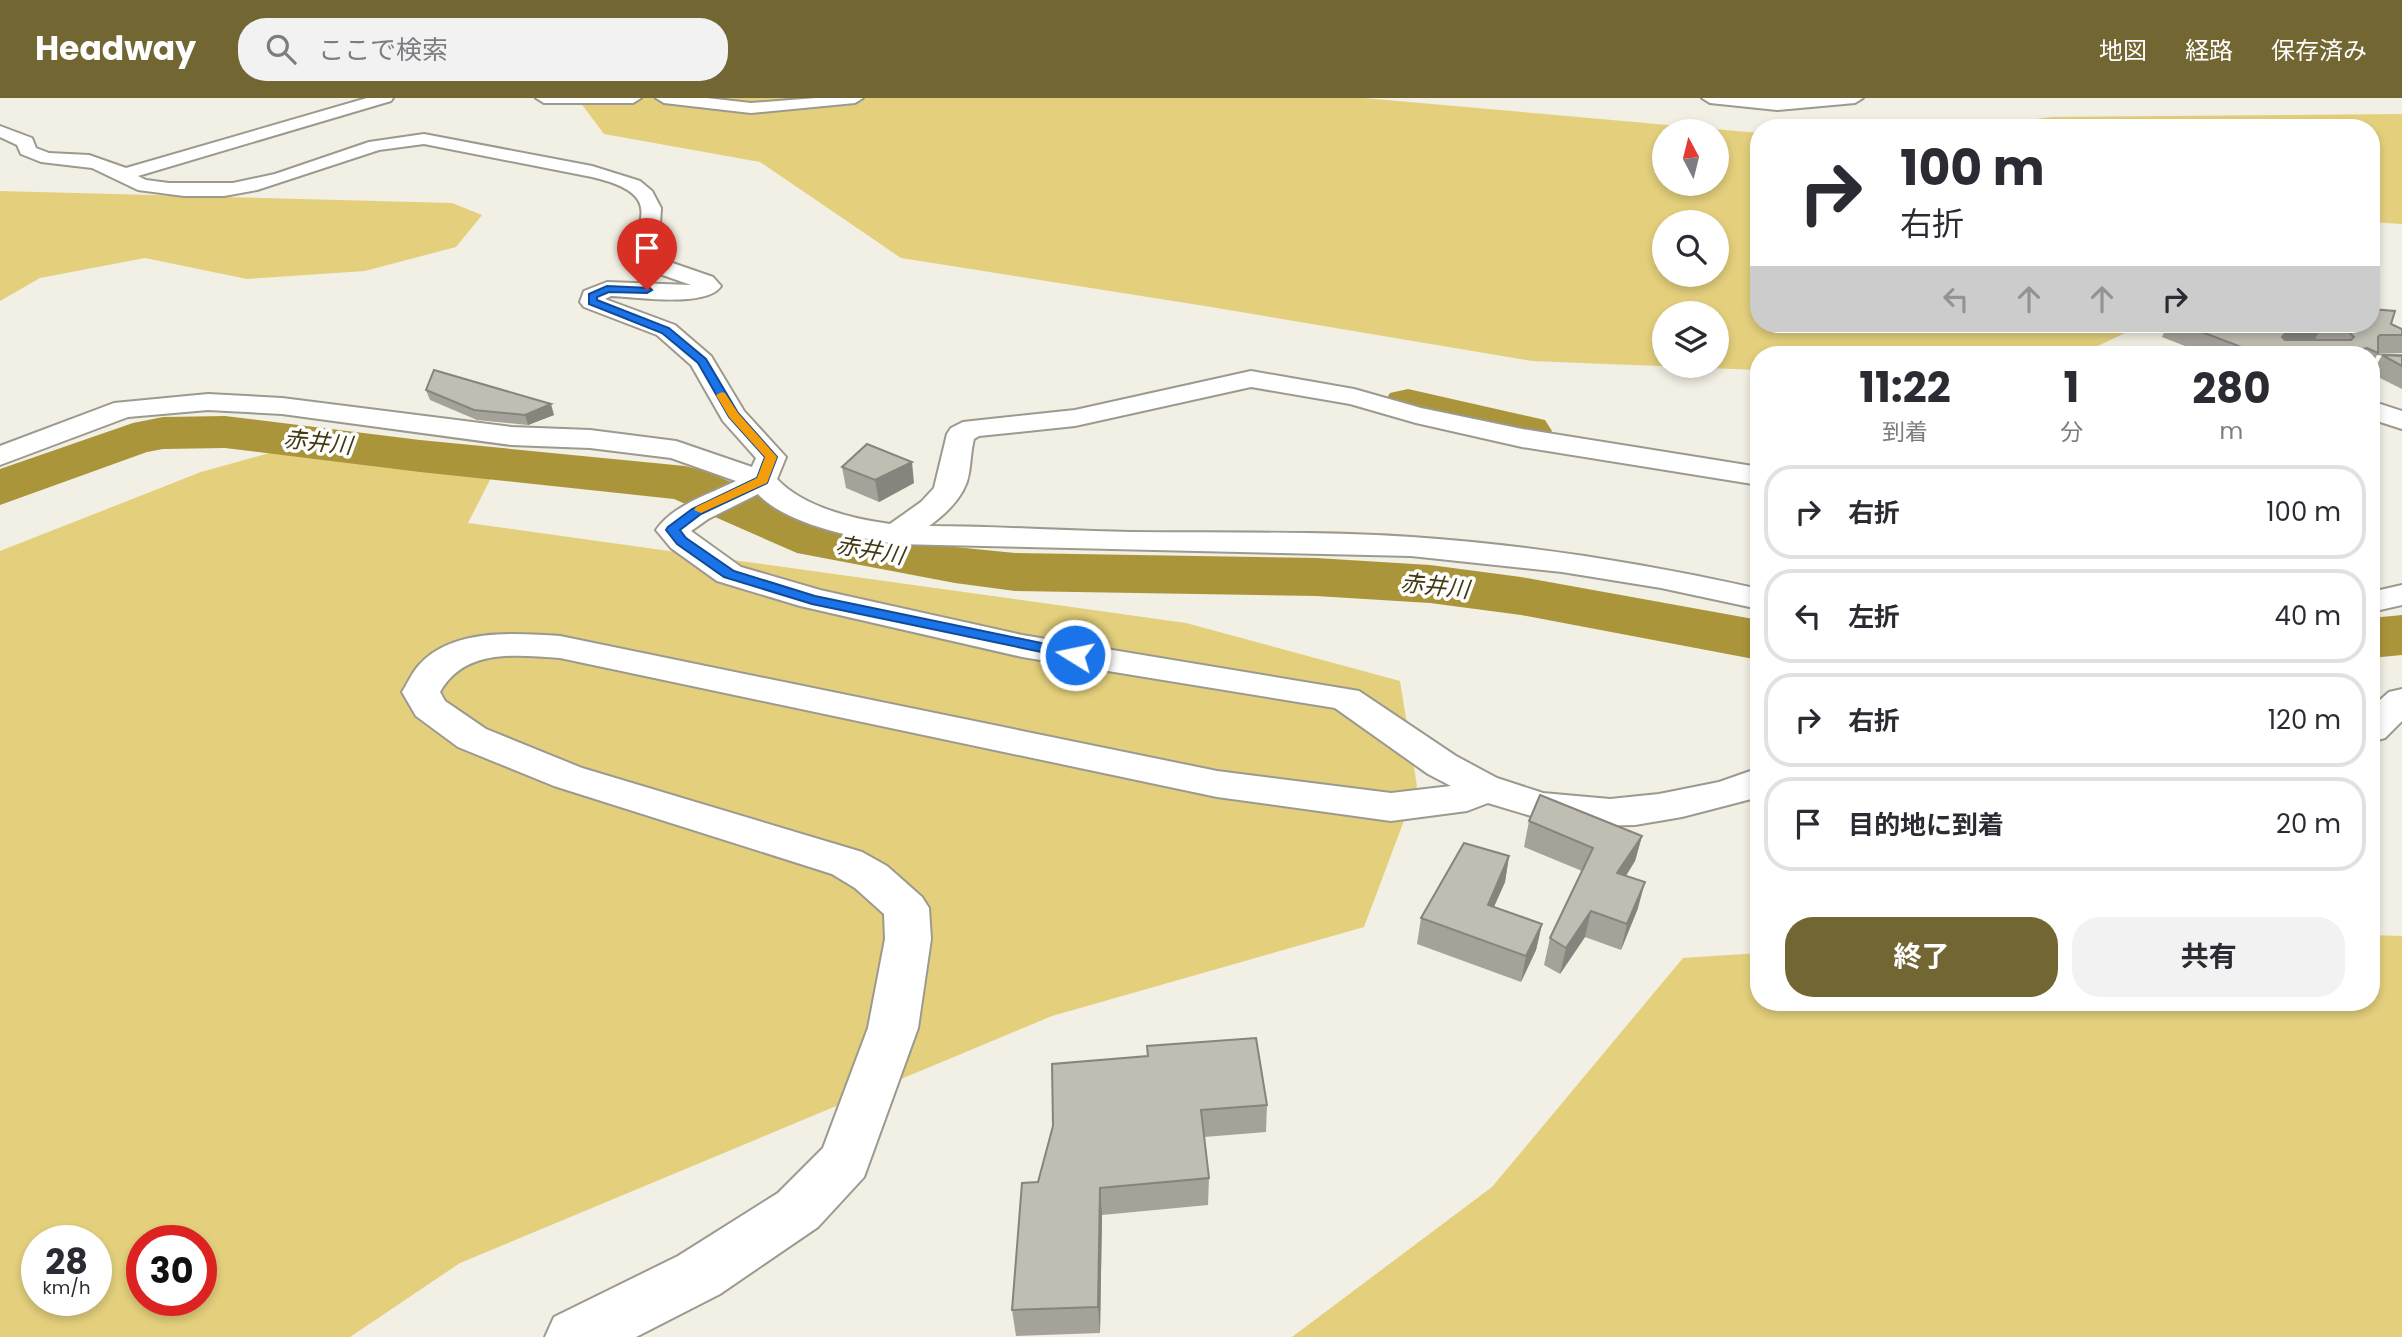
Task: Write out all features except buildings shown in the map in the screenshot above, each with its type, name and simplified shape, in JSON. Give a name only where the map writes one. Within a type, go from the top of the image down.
[{"type":"street","points":[[124,174],[384,98]]},
{"type":"street","points":[[544,98],[633,98]]},
{"type":"street","points":[[664,98],[751,108],[855,98]]},
{"type":"street","points":[[1710,98],[1777,105],[1855,98]]},
{"type":"street","points":[[0,131],[26,142],[27,150],[35,157],[87,161],[124,174],[138,184],[232,190],[263,184],[365,149],[396,141],[424,139],[616,178],[636,187],[646,196],[652,209],[651,231],[645,252],[648,262],[710,286],[697,292],[607,289],[592,296],[592,302],[666,330],[702,361],[733,415],[771,457],[754,484],[696,512],[672,530],[682,541],[729,574],[812,600],[1022,646],[1346,699],[1442,765],[1483,787],[1559,810],[1639,812],[1695,804],[1750,786]]},
{"type":"street","points":[[2380,363],[2402,364]]},
{"type":"street","points":[[895,534],[927,514],[936,503],[955,473],[953,459],[961,434],[973,428],[1075,418],[1251,379],[1354,397],[1416,415],[1522,438],[1750,475]]},
{"type":"street","points":[[0,456],[124,410],[208,402],[282,406],[511,436],[590,439],[676,450],[768,490],[783,500],[838,521],[895,534],[996,535],[1102,541],[1362,544],[1505,555],[1604,567],[1750,597]]},
{"type":"street","points":[[2380,412],[2402,421]]},
{"type":"street","points":[[2380,599],[2402,595]]},
{"type":"street","points":[[575,1337],[699,1275],[798,1210],[845,1161],[893,1028],[908,939],[906,908],[871,877],[847,863],[568,777],[471,738],[429,708],[421,692],[433,672],[455,655],[519,643],[560,646],[1217,784],[1391,807],[1467,798],[1483,787]]},
{"type":"street","points":[[2380,721],[2402,700]]},
{"type":"shaded area","points":[[577,98],[1364,98],[1652,124],[1652,196],[1729,196],[1729,130],[1750,132],[1750,333],[2125,333],[2098,346],[1750,346],[1750,370],[1729,369],[1729,301],[1652,301],[1652,366],[1532,361],[901,258],[760,162],[604,134]]},
{"type":"shaded area","points":[[2402,114],[2402,224],[2380,223],[2380,119],[2036,119]]},
{"type":"shaded area","points":[[0,191],[452,203],[482,215],[456,247],[365,271],[247,279],[145,258],[40,278],[0,301]]},
{"type":"shaded area","points":[[284,449],[492,476],[468,523],[1186,623],[1400,681],[1417,786],[1364,927],[1052,1016],[460,1263],[350,1337],[0,1337],[0,551],[201,472]]},
{"type":"shaded area","points":[[2380,935],[2402,936],[2402,1337],[1292,1337],[1492,1187],[1683,958],[1750,954],[1750,1011],[2380,1011]]},
{"type":"waterway","points":[[1408,404],[1458,418],[1526,431]]},
{"type":"waterway","name":"赤井川","points":[[0,488],[133,439],[163,433],[225,432],[420,456],[685,483],[818,540],[955,565],[1015,572],[1316,577],[1430,584],[1521,596],[1750,638]]},
{"type":"waterway","name":"赤井川","points":[[2380,637],[2402,635]]},
{"type":"slow traffic","points":[[701,510],[762,480],[771,457],[733,415],[722,395]]},
{"type":"route","points":[[647,290],[607,289],[592,296],[592,302],[666,330],[702,361],[733,415],[771,457],[762,480],[696,512],[672,530],[682,541],[729,574],[812,600],[1075,655]]}]
